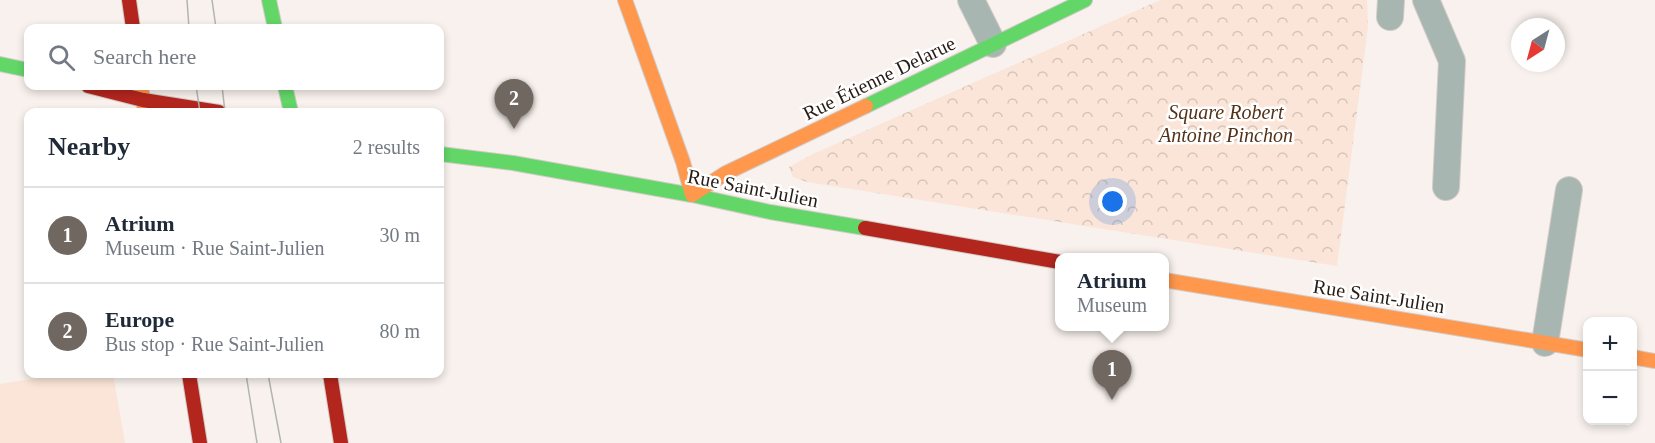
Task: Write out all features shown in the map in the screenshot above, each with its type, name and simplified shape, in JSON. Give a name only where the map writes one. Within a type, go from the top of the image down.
[{"type":"street","points":[[129,0],[132,24]]},
{"type":"street","points":[[269,0],[274,24]]},
{"type":"street","points":[[625,0],[684,162],[692,195]]},
{"type":"street","name":"Rue Étienne Delarue","points":[[692,195],[726,173],[1085,0]]},
{"type":"street","points":[[0,64],[24,69]]},
{"type":"street","points":[[105,90],[196,108]]},
{"type":"street","points":[[286,90],[290,108]]},
{"type":"street","name":"Rue Saint-Julien","points":[[444,154],[513,163],[692,195],[770,212],[1055,261]]},
{"type":"street","name":"Rue Saint-Julien","points":[[1169,281],[1583,349]]},
{"type":"street","points":[[1637,358],[1655,361]]},
{"type":"street","points":[[190,378],[200,443]]},
{"type":"street","points":[[331,378],[341,443]]},
{"type":"lane","points":[[971,0],[993,44]]},
{"type":"lane","points":[[1426,0],[1452,61],[1446,187]]},
{"type":"lane","points":[[1545,343],[1569,190]]},
{"type":"green space","name":"Square Robert Antoine Pinchon","points":[[1160,0],[1367,0],[1368,27],[1337,266],[807,182],[793,177],[789,167],[813,154]]},
{"type":"green space","points":[[37,378],[114,378],[125,443],[0,443],[0,384]]},
{"type":"tram line","points":[[187,0],[189,24]]},
{"type":"tram line","points":[[212,0],[215,24]]},
{"type":"tram line","points":[[197,90],[199,108]]},
{"type":"tram line","points":[[222,90],[225,108]]},
{"type":"tram line","points":[[247,378],[257,443]]},
{"type":"tram line","points":[[269,378],[281,443]]},
{"type":"traffic: fast","points":[[269,0],[274,24]]},
{"type":"traffic: fast","points":[[866,106],[1085,0]]},
{"type":"traffic: fast","points":[[0,64],[24,69]]},
{"type":"traffic: fast","points":[[286,90],[290,108]]},
{"type":"traffic: fast","points":[[444,154],[513,163],[865,228]]},
{"type":"traffic: slow","points":[[625,0],[683,162],[692,195],[726,173],[866,106]]},
{"type":"traffic: slow","points":[[142,90],[144,108]]},
{"type":"traffic: slow","points":[[1169,281],[1583,349]]},
{"type":"traffic: slow","points":[[1637,358],[1655,361]]},
{"type":"traffic: jam","points":[[129,0],[132,24]]},
{"type":"traffic: jam","points":[[104,90],[143,100],[194,108]]},
{"type":"traffic: jam","points":[[865,228],[1055,261]]},
{"type":"traffic: jam","points":[[190,378],[200,443]]},
{"type":"traffic: jam","points":[[331,378],[341,443]]},
{"type":"place","name":"Europe","points":[[514,129]]},
{"type":"place","name":"Atrium","points":[[1112,400]]}]
